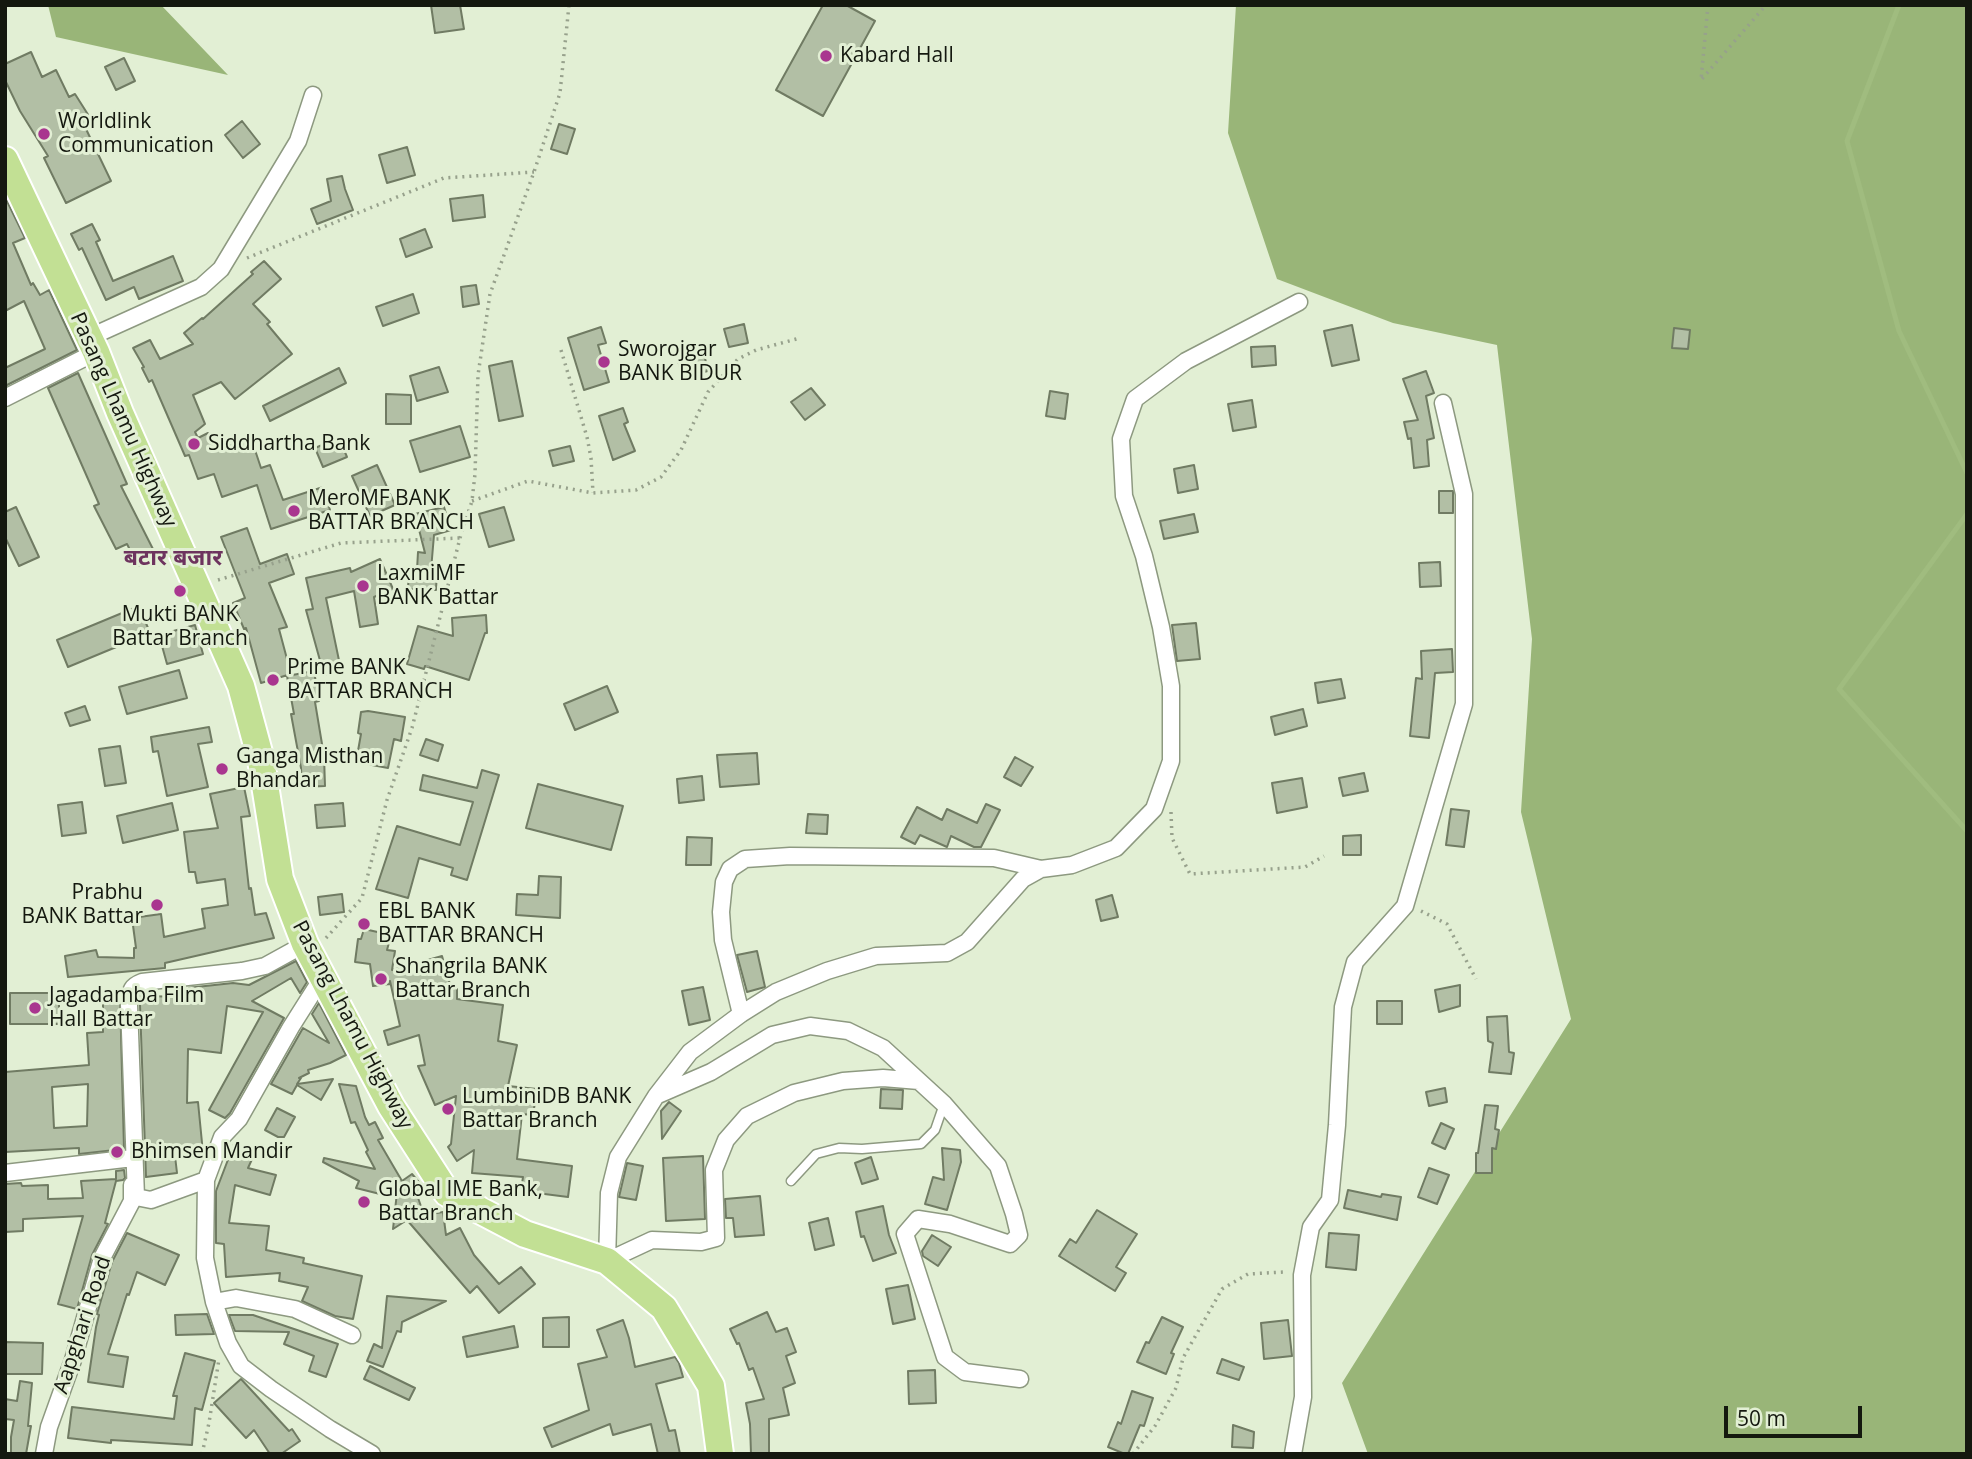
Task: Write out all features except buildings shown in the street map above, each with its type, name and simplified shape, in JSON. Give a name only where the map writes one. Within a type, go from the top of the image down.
[{"type":"main road","name":"Pasang Lhamu Highway","points":[[5,160],[92,345],[241,686],[261,760],[281,879],[313,959],[391,1106],[447,1193],[525,1234],[607,1261],[664,1308],[710,1386],[720,1454]]},
{"type":"street","points":[[5,398],[92,345],[201,287],[221,269],[299,141],[313,95]]},
{"type":"street","points":[[919,1081],[883,1078],[843,1081],[794,1093],[747,1116],[726,1140],[715,1170],[716,1238],[702,1242],[652,1240],[607,1261],[609,1193],[618,1157],[656,1096],[690,1052],[776,992],[827,971],[876,956],[947,953],[967,942],[1023,878],[1041,869],[1072,865],[1116,848],[1154,809],[1171,761],[1171,687],[1161,627],[1144,556],[1124,496],[1121,439],[1135,399],[1186,361],[1299,302]]},
{"type":"street","points":[[1293,1454],[1303,1397],[1302,1275],[1311,1227],[1330,1200],[1343,1007],[1355,962],[1405,906],[1464,704],[1464,494],[1443,403]]},
{"type":"street","points":[[741,1014],[723,940],[721,912],[724,883],[730,869],[745,859],[790,856],[994,858],[1041,869]]},
{"type":"street","points":[[206,1180],[151,1200],[136,1197],[129,1005],[131,989],[142,982],[242,971],[313,959],[291,1027],[239,1119],[222,1137],[206,1180],[205,1258],[214,1301],[228,1343],[241,1366],[330,1429],[372,1454]]},
{"type":"street","points":[[656,1096],[712,1072],[772,1035],[810,1026],[848,1031],[883,1048],[944,1104],[998,1166],[1019,1235],[1010,1244],[950,1224],[918,1219],[905,1234],[945,1357],[965,1372],[1020,1379]]},
{"type":"street","points":[[5,1173],[133,1158]]},
{"type":"street","name":"Aapghari Road","points":[[44,1454],[102,1258],[132,1201],[133,1158]]},
{"type":"street","points":[[214,1301],[236,1298],[295,1309],[352,1335]]},
{"type":"lane","points":[[791,1181],[816,1154],[839,1148],[862,1149],[921,1144],[934,1130],[944,1104]]},
{"type":"path","points":[[313,959],[362,898],[387,800],[412,728],[471,501],[475,474],[478,375],[490,294],[560,93],[569,5]]},
{"type":"path","points":[[1708,5],[1701,80],[1766,5]]},
{"type":"path","points":[[221,269],[444,178],[534,172]]},
{"type":"path","points":[[471,501],[528,481],[593,492],[636,490],[661,477],[681,450],[708,392],[738,359],[756,350],[800,338]]},
{"type":"path","points":[[561,351],[592,458],[593,492]]},
{"type":"path","points":[[196,587],[341,543],[460,538]]},
{"type":"path","points":[[1171,812],[1172,838],[1190,874],[1305,867],[1324,856]]},
{"type":"path","points":[[1405,906],[1428,913],[1447,924],[1476,979]]},
{"type":"path","points":[[1133,1454],[1155,1426],[1176,1388],[1183,1358],[1222,1289],[1248,1274],[1282,1272],[1302,1275]]},
{"type":"path","points":[[202,1454],[220,1349],[228,1343]]},
{"type":"green space","points":[[48,5],[161,5],[228,75],[56,37]]},
{"type":"green space","points":[[1236,5],[1967,5],[1967,1454],[1368,1454],[1342,1383],[1571,1019],[1521,812],[1532,639],[1497,345],[1393,323],[1277,279],[1228,133]]},
{"type":"waterway","points":[[1899,5],[1847,141],[1899,331],[1967,473]]},
{"type":"waterway","points":[[1967,514],[1839,689],[1967,831]]},
{"type":"place","name":"Kabard Hall","points":[[826,56]]},
{"type":"place","name":"Worldlink Communication","points":[[44,134]]},
{"type":"place","name":"Sworojgar BANK BIDUR","points":[[604,362]]},
{"type":"place","name":"Siddhartha Bank","points":[[194,444]]},
{"type":"place","name":"MeroMF BANK BATTAR BRANCH","points":[[294,511]]},
{"type":"place","name":"LaxmiMF BANK Battar","points":[[363,586]]},
{"type":"place","name":"Mukti BANK Battar Branch","points":[[180,591]]},
{"type":"place","name":"Prime BANK BATTAR BRANCH","points":[[273,680]]},
{"type":"place","name":"Ganga Misthan Bhandar","points":[[222,769]]},
{"type":"place","name":"Prabhu BANK Battar","points":[[157,905]]},
{"type":"place","name":"EBL BANK BATTAR BRANCH","points":[[364,924]]},
{"type":"place","name":"Shangrila BANK Battar Branch","points":[[381,979]]},
{"type":"place","name":"Jagadamba Film Hall Battar","points":[[35,1008]]},
{"type":"place","name":"LumbiniDB BANK Battar Branch","points":[[448,1109]]},
{"type":"place","name":"Bhimsen Mandir","points":[[117,1152]]},
{"type":"place","name":"Global IME Bank, Battar Branch","points":[[364,1202]]},
{"type":"district","name":"बटार बजार","points":[[173,558]]}]
